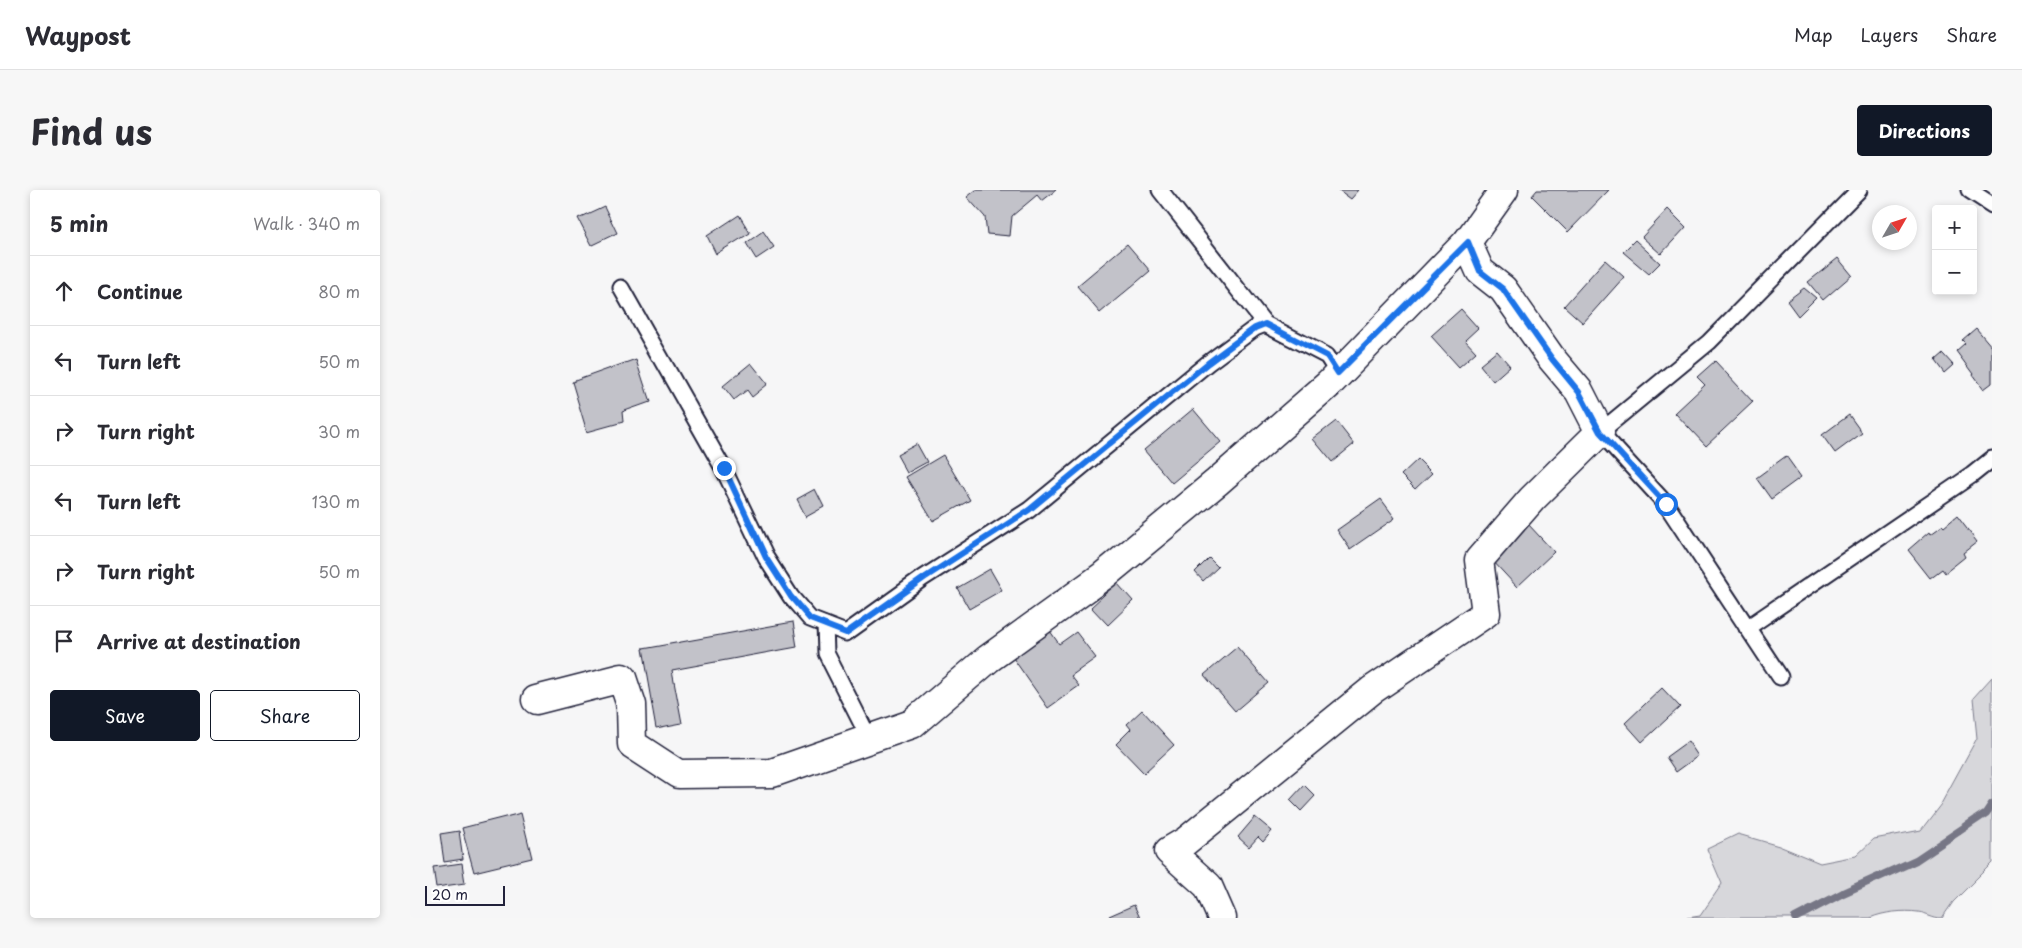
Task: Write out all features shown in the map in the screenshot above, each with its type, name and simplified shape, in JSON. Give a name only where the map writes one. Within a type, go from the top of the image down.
[{"type":"street","points":[[536,700],[622,678],[631,705],[632,744],[678,774],[772,772],[912,724],[988,659],[1103,576],[1217,482],[1328,385],[1468,242],[1504,190]]},
{"type":"street","points":[[1222,918],[1208,886],[1169,851],[1186,841],[1372,690],[1486,613],[1479,560],[1532,499],[1600,432],[1579,392],[1552,359],[1503,289],[1480,271],[1468,242]]},
{"type":"lane","points":[[1160,190],[1265,324],[1327,356],[1338,373]]},
{"type":"lane","points":[[1780,678],[1666,504],[1600,432],[1709,342],[1859,190]]},
{"type":"lane","points":[[1969,190],[1992,204]]},
{"type":"lane","points":[[621,288],[724,468],[766,558],[791,597],[810,619],[846,633],[924,578],[1029,510],[1208,363],[1255,328],[1265,324]]},
{"type":"lane","points":[[1747,628],[1972,475],[1992,459]]},
{"type":"lane","points":[[824,624],[826,653],[869,738]]},
{"type":"shaded area","points":[[1992,677],[1992,863],[1953,902],[1942,918],[1906,911],[1887,913],[1870,918],[1687,918],[1700,916],[1722,884],[1707,849],[1738,834],[1779,846],[1820,863],[1856,856],[1874,839],[1921,830],[1941,804],[1977,738],[1973,698]]},
{"type":"building","points":[[976,190],[1056,190],[1042,201],[1037,195],[1012,216],[1010,236],[987,234],[985,217],[967,197]]},
{"type":"building","points":[[1339,190],[1359,190],[1351,199]]},
{"type":"building","points":[[1537,190],[1609,190],[1568,232],[1532,196]]},
{"type":"building","points":[[604,206],[617,233],[592,245],[578,218]]},
{"type":"building","points":[[1668,209],[1686,227],[1661,254],[1642,237]]},
{"type":"building","points":[[739,215],[750,233],[716,254],[707,236]]},
{"type":"building","points":[[763,231],[774,247],[756,259],[746,243]]},
{"type":"building","points":[[1635,240],[1660,263],[1649,274],[1623,252]]},
{"type":"building","points":[[1127,244],[1150,271],[1100,313],[1077,286]]},
{"type":"building","points":[[1838,258],[1852,275],[1823,300],[1808,282]]},
{"type":"building","points":[[1605,260],[1624,277],[1583,323],[1564,306]]},
{"type":"building","points":[[1804,288],[1816,298],[1798,316],[1787,301]]},
{"type":"building","points":[[1461,309],[1478,328],[1465,340],[1476,352],[1459,367],[1431,336]]},
{"type":"building","points":[[1976,328],[1992,347],[1992,383],[1984,389],[1956,351],[1965,343],[1962,340]]},
{"type":"building","points":[[1497,351],[1510,366],[1493,381],[1480,365]]},
{"type":"building","points":[[1943,354],[1953,365],[1944,373],[1935,361]]},
{"type":"building","points":[[636,359],[650,402],[622,412],[623,422],[587,432],[572,382]]},
{"type":"building","points":[[1715,361],[1753,402],[1706,446],[1675,413],[1705,385],[1697,377]]},
{"type":"building","points":[[751,363],[768,384],[752,397],[747,390],[734,400],[723,386]]},
{"type":"building","points":[[1193,409],[1221,442],[1172,483],[1144,450]]},
{"type":"building","points":[[1849,415],[1862,433],[1835,453],[1822,435]]},
{"type":"building","points":[[1336,421],[1354,444],[1332,462],[1313,439]]},
{"type":"building","points":[[917,444],[927,462],[907,473],[897,455]]},
{"type":"building","points":[[943,455],[970,500],[933,521],[906,477]]},
{"type":"building","points":[[1786,456],[1801,477],[1771,499],[1756,478]]},
{"type":"building","points":[[1418,459],[1432,473],[1415,489],[1401,475]]},
{"type":"building","points":[[815,489],[824,507],[806,517],[797,499]]},
{"type":"building","points":[[1381,499],[1395,518],[1350,549],[1337,530]]},
{"type":"building","points":[[1957,516],[1977,542],[1963,553],[1965,557],[1945,573],[1942,569],[1930,578],[1908,550],[1930,531],[1931,533],[1942,525],[1944,527]]},
{"type":"building","points":[[1528,524],[1554,552],[1517,587],[1491,559]]},
{"type":"building","points":[[1209,558],[1218,567],[1203,581],[1195,572]]},
{"type":"building","points":[[990,569],[1002,590],[969,609],[957,588]]},
{"type":"building","points":[[1117,583],[1133,601],[1108,625],[1091,607]]},
{"type":"building","points":[[793,622],[797,647],[672,670],[682,723],[656,728],[642,649]]},
{"type":"building","points":[[1050,631],[1059,644],[1076,632],[1096,658],[1071,676],[1079,686],[1048,708],[1013,658]]},
{"type":"building","points":[[1237,647],[1268,683],[1235,711],[1204,675]]},
{"type":"building","points":[[1662,688],[1680,707],[1642,742],[1625,723]]},
{"type":"building","points":[[1142,710],[1174,745],[1144,773],[1116,744],[1131,729],[1127,724]]},
{"type":"building","points":[[1688,741],[1698,756],[1676,772],[1666,757]]},
{"type":"building","points":[[1304,785],[1315,796],[1301,811],[1290,800]]},
{"type":"building","points":[[521,813],[532,858],[474,872],[462,828]]},
{"type":"building","points":[[1255,817],[1272,831],[1263,842],[1258,837],[1249,847],[1238,837]]},
{"type":"building","points":[[459,831],[463,859],[444,862],[440,834]]},
{"type":"building","points":[[462,863],[465,883],[436,887],[433,867]]},
{"type":"building","points":[[1134,905],[1140,918],[1110,918],[1109,916]]},
{"type":"waterway","points":[[1795,918],[1843,893],[1916,860],[1986,813],[1992,804]]},
{"type":"route","points":[[724,468],[766,558],[791,597],[810,619],[846,633],[924,578],[1029,510],[1208,363],[1255,328],[1265,324],[1327,356],[1338,373],[1468,242],[1480,271],[1503,289],[1552,359],[1579,392],[1600,432],[1666,504]]}]
